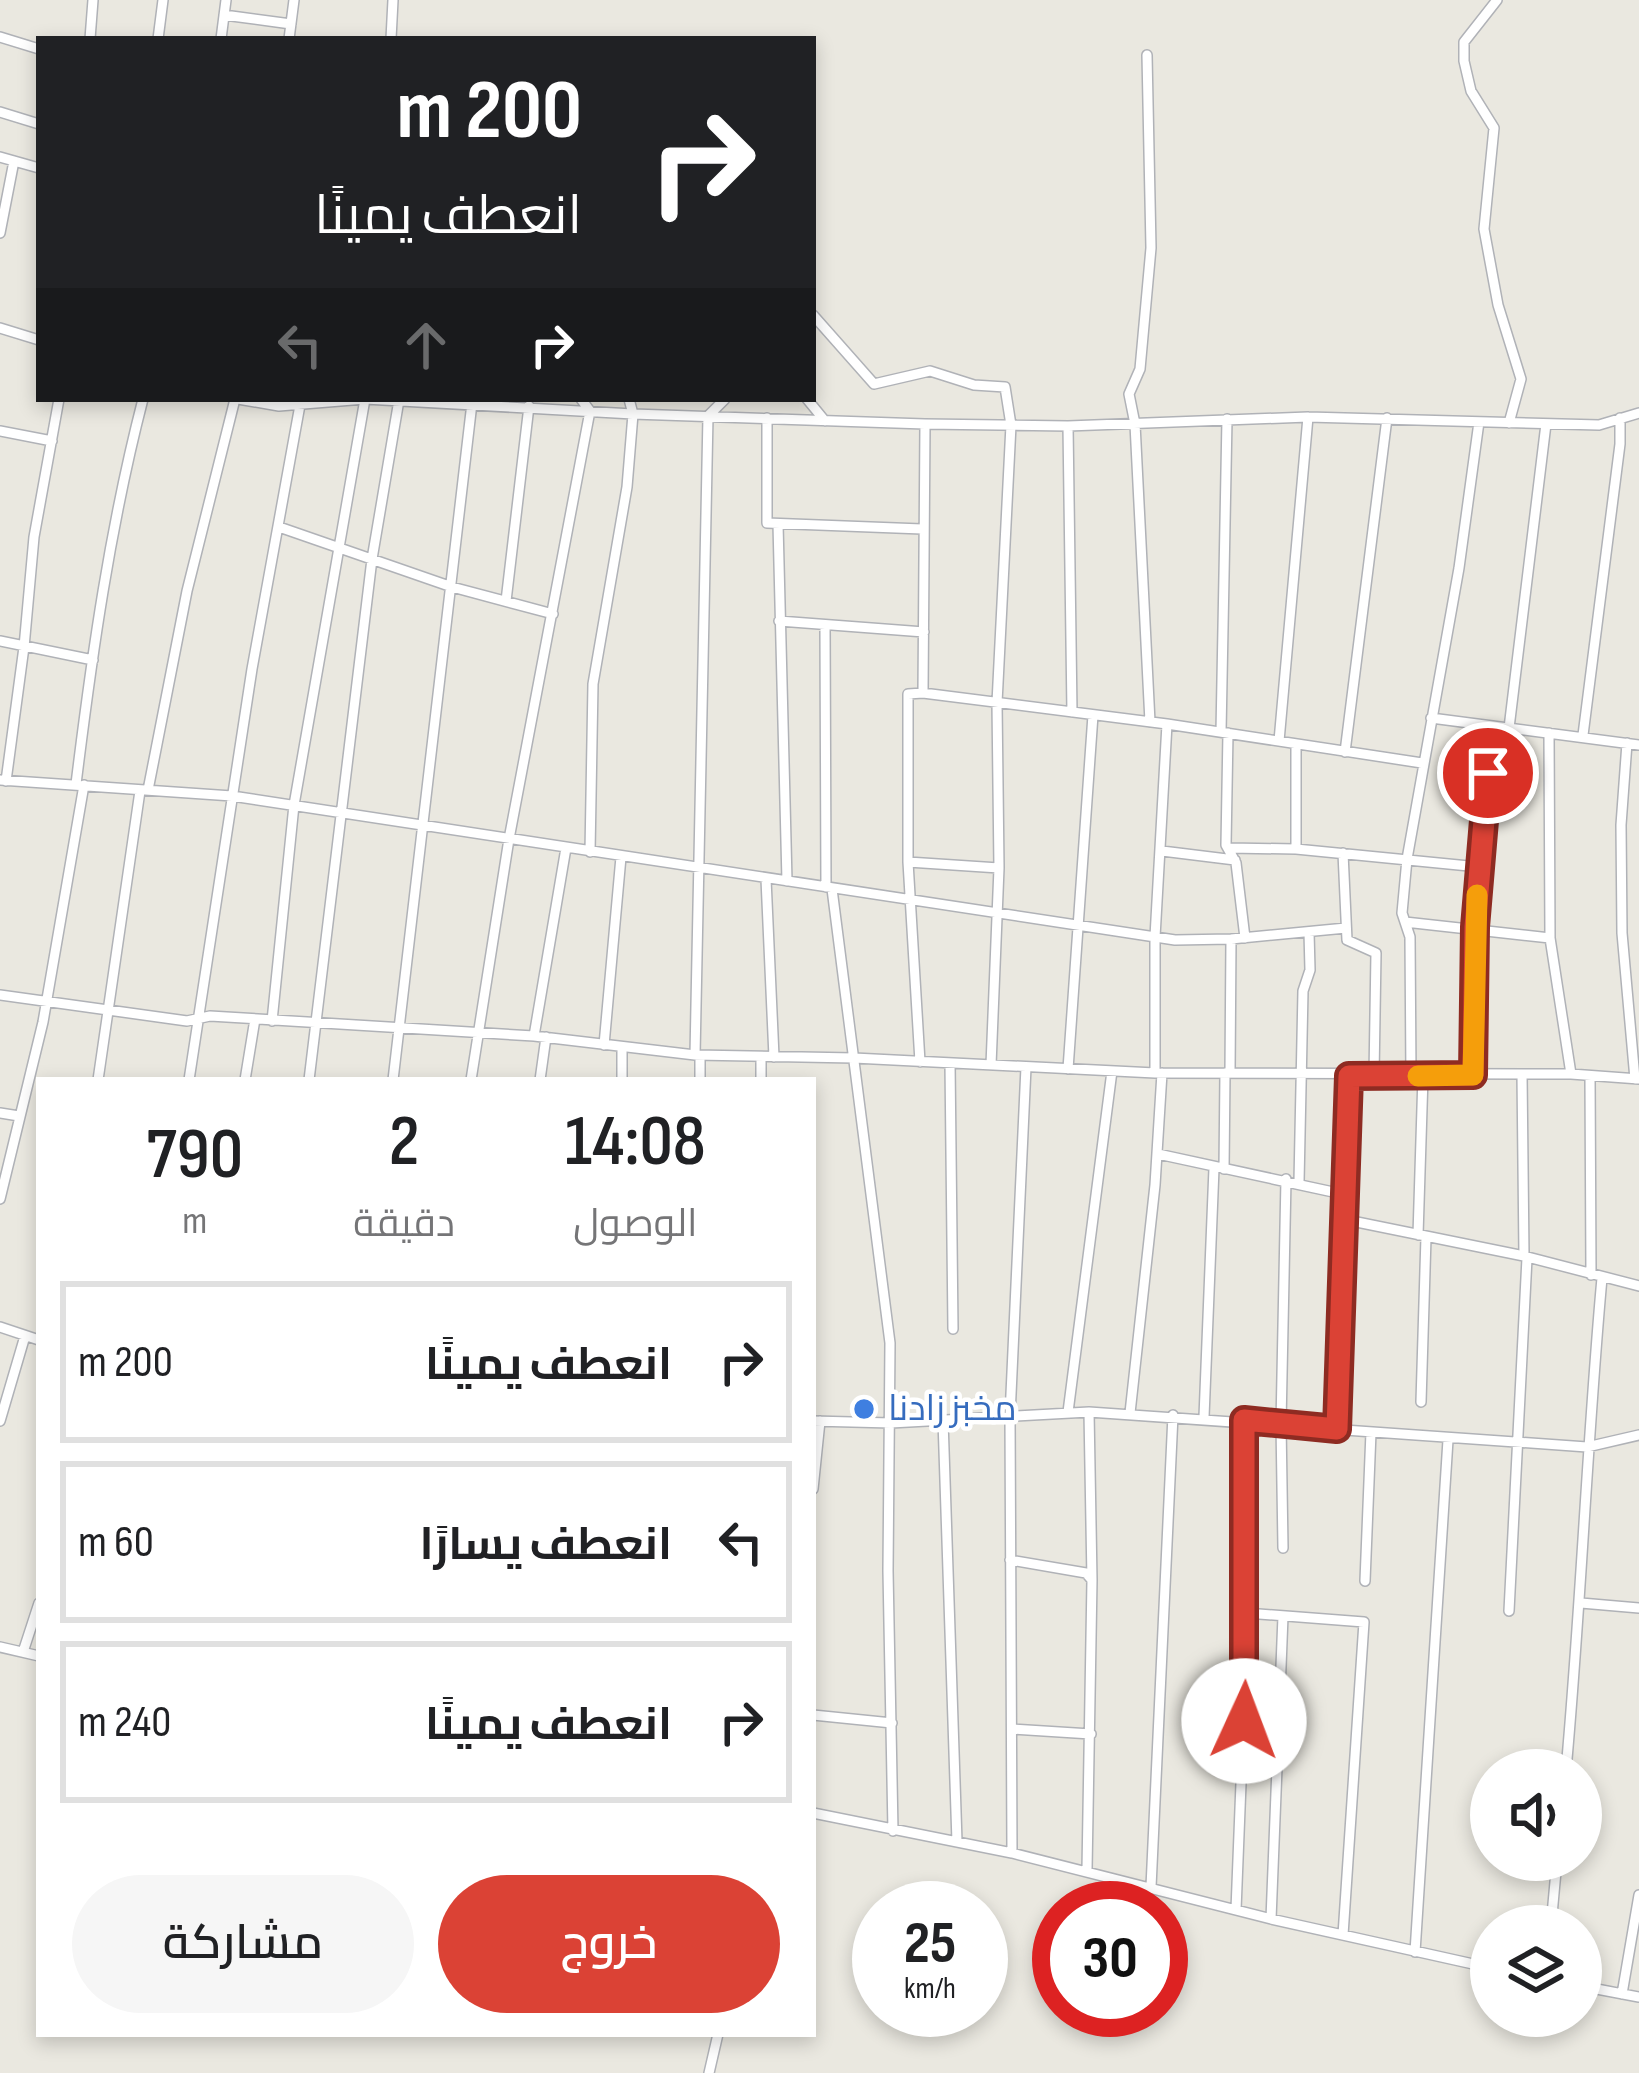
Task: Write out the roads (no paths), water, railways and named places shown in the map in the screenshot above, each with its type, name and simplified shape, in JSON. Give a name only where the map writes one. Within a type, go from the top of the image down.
[{"type":"street","points":[[90,36],[93,0]]},
{"type":"street","points":[[158,36],[163,0]]},
{"type":"street","points":[[221,36],[226,0]]},
{"type":"street","points":[[289,36],[294,0]]},
{"type":"street","points":[[393,0],[395,36]]},
{"type":"street","points":[[1497,0],[1464,42],[1463,61],[1471,92],[1494,128],[1484,229],[1498,305],[1521,379],[1509,423]]},
{"type":"street","points":[[224,15],[291,24]]},
{"type":"street","points":[[0,37],[36,48]]},
{"type":"street","points":[[1147,55],[1151,248],[1140,369],[1130,394],[1150,722]]},
{"type":"street","points":[[0,112],[36,123]]},
{"type":"street","points":[[0,158],[36,167]]},
{"type":"street","points":[[0,233],[14,161]]},
{"type":"street","points":[[816,316],[874,384],[929,370],[974,385],[1005,387],[1011,425],[997,704],[999,868],[991,1065]]},
{"type":"street","points":[[0,328],[36,339]]},
{"type":"street","points":[[58,402],[3,780],[232,796],[1155,938],[1231,939],[1346,928]]},
{"type":"street","points":[[0,1199],[46,1002],[80,785],[109,540],[141,402]]},
{"type":"street","points":[[98,1077],[144,790],[187,591],[239,402]]},
{"type":"street","points":[[190,1077],[232,796],[301,402]]},
{"type":"street","points":[[272,1021],[293,805],[364,402]]},
{"type":"street","points":[[309,1077],[372,559],[399,402]]},
{"type":"street","points":[[448,402],[633,414],[1068,426],[1308,417],[1599,425],[1639,413]]},
{"type":"street","points":[[471,1077],[509,839],[590,411],[583,402]]},
{"type":"street","points":[[590,852],[593,684],[627,487],[630,402]]},
{"type":"street","points":[[700,1077],[698,868],[708,416],[722,402]]},
{"type":"street","points":[[809,402],[825,421]]},
{"type":"street","points":[[393,1077],[472,403]]},
{"type":"street","points":[[506,602],[529,406]]},
{"type":"street","points":[[1279,741],[1308,417]]},
{"type":"street","points":[[767,418],[767,523],[922,529]]},
{"type":"street","points":[[1345,752],[1387,418]]},
{"type":"street","points":[[1583,735],[1620,418]]},
{"type":"street","points":[[1227,419],[1224,733],[1228,848],[1235,860],[1245,938]]},
{"type":"street","points":[[1420,1402],[1417,1076],[1410,937],[1402,913],[1479,422]]},
{"type":"street","points":[[923,692],[925,424]]},
{"type":"street","points":[[1509,728],[1546,424]]},
{"type":"street","points":[[1068,426],[1072,712]]},
{"type":"street","points":[[0,430],[52,441]]},
{"type":"street","points":[[778,524],[787,881]]},
{"type":"street","points":[[279,527],[452,586],[553,614]]},
{"type":"street","points":[[779,621],[924,632]]},
{"type":"street","points":[[825,625],[829,888],[890,1343],[893,1831]]},
{"type":"street","points":[[0,641],[93,660]]},
{"type":"street","points":[[920,1062],[908,862],[908,694],[923,692],[1167,724],[1422,763]]},
{"type":"street","points":[[1068,1069],[1093,715]]},
{"type":"street","points":[[0,995],[199,1019],[540,1037],[698,1056],[854,1058],[1159,1073],[1571,1074],[1637,1079],[1622,933],[1621,825],[1633,744],[1431,718]]},
{"type":"street","points":[[1130,1413],[1158,1154],[1155,938],[1167,724]]},
{"type":"street","points":[[1473,1075],[1475,927],[1492,726]]},
{"type":"street","points":[[1549,733],[1550,938],[1571,1074]]},
{"type":"street","points":[[1296,744],[1296,849]]},
{"type":"street","points":[[540,1077],[540,1037],[566,848]]},
{"type":"street","points":[[1228,848],[1296,849],[1479,867]]},
{"type":"street","points":[[1162,851],[1235,860]]},
{"type":"street","points":[[1343,853],[1347,940],[1376,953],[1374,1076]]},
{"type":"street","points":[[604,1045],[621,857]]},
{"type":"street","points":[[908,862],[999,868]]},
{"type":"street","points":[[766,879],[774,1057]]},
{"type":"street","points":[[1405,922],[1550,938]]},
{"type":"street","points":[[1283,1548],[1281,1424],[1310,932]]},
{"type":"street","points":[[1204,1417],[1228,1073],[1231,939]]},
{"type":"street","points":[[245,1077],[255,1019]]},
{"type":"street","points":[[622,1048],[622,1077]]},
{"type":"street","points":[[760,1057],[761,1077]]},
{"type":"street","points":[[950,1063],[953,1329]]},
{"type":"street","points":[[1012,1853],[1010,1416],[1026,1067]]},
{"type":"street","points":[[1068,1412],[1112,1071]]},
{"type":"street","points":[[1509,1611],[1526,1257],[1522,1074]]},
{"type":"street","points":[[1337,1429],[1349,1076]]},
{"type":"street","points":[[1568,1749],[1581,1603],[1596,1277],[1590,1076]]},
{"type":"street","points":[[0,1113],[19,1116]]},
{"type":"street","points":[[1158,1154],[1347,1195]]},
{"type":"street","points":[[1347,1220],[1639,1286]]},
{"type":"street","points":[[0,1327],[36,1339]]},
{"type":"street","points":[[0,1421],[26,1336]]},
{"type":"street","points":[[816,1421],[891,1423],[1089,1412],[1587,1447],[1639,1435]]},
{"type":"street","points":[[1087,1870],[1092,1580],[1089,1412]]},
{"type":"street","points":[[1150,1881],[1173,1415]]},
{"type":"street","points":[[943,1420],[957,1842]]},
{"type":"street","points":[[1236,1910],[1246,1613],[1244,1420]]},
{"type":"street","points":[[1365,1580],[1371,1432]]},
{"type":"street","points":[[1415,1952],[1448,1440]]},
{"type":"street","points":[[1010,1560],[1084,1573],[1092,1580]]},
{"type":"street","points":[[1581,1603],[1639,1608]]},
{"type":"street","points":[[23,1652],[36,1612]]},
{"type":"street","points":[[1246,1613],[1364,1622],[1342,1935]]},
{"type":"street","points":[[1271,1919],[1283,1616]]},
{"type":"street","points":[[0,1647],[36,1654]]},
{"type":"street","points":[[816,1714],[892,1723]]},
{"type":"street","points":[[1012,1729],[1091,1735]]},
{"type":"street","points":[[816,1815],[1128,1881]]},
{"type":"street","points":[[1622,1994],[1639,1895]]},
{"type":"street","points":[[1188,1897],[1470,1964]]},
{"type":"street","points":[[1602,1990],[1639,1997]]},
{"type":"street","points":[[709,2073],[717,2037]]},
{"type":"place","name":"مخبز زادنا","points":[[864,1409]]}]
